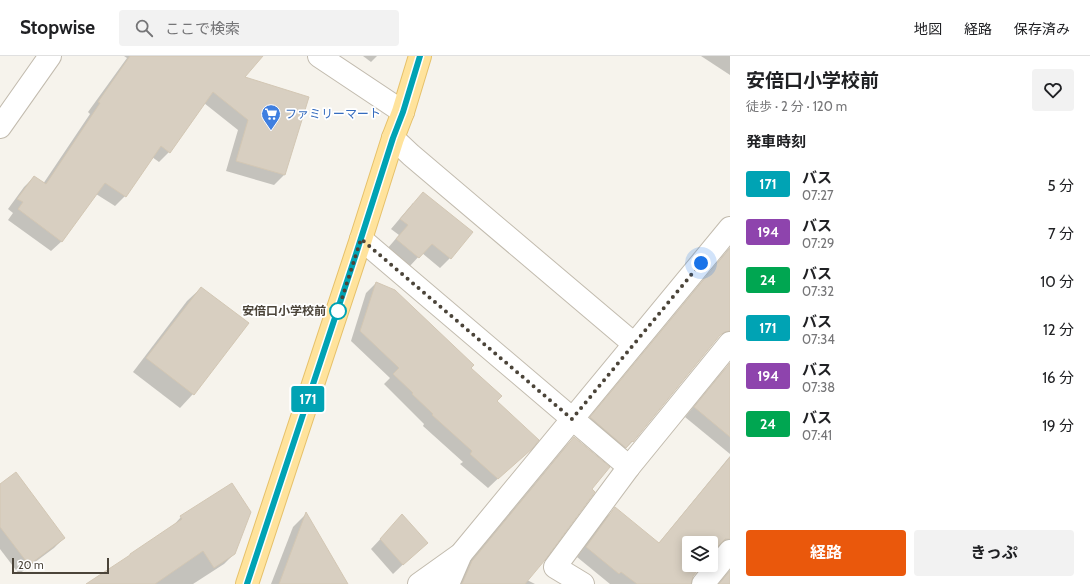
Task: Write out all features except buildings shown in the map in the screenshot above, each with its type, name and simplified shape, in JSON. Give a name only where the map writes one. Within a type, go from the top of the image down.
[{"type":"main road","points":[[247,584],[393,138],[403,112],[420,56]]},
{"type":"street","points":[[0,127],[50,56]]},
{"type":"street","points":[[319,56],[403,112]]},
{"type":"street","points":[[393,138],[411,155],[634,344]]},
{"type":"street","points":[[419,584],[461,554],[730,228]]},
{"type":"street","points":[[361,239],[629,467]]},
{"type":"street","points":[[583,584],[555,567],[629,467],[730,343]]},
{"type":"street","points":[[703,584],[730,551]]},
{"type":"street","points":[[448,584],[461,554]]},
{"type":"bus line","name":"171","points":[[247,584],[393,138],[403,112],[420,56]]},
{"type":"place","name":"ファミリーマート","points":[[271,131]]},
{"type":"place","name":"安倍口小学校前","points":[[338,311]]},
{"type":"route","points":[[338,311],[361,239],[572,419],[701,263]]}]
